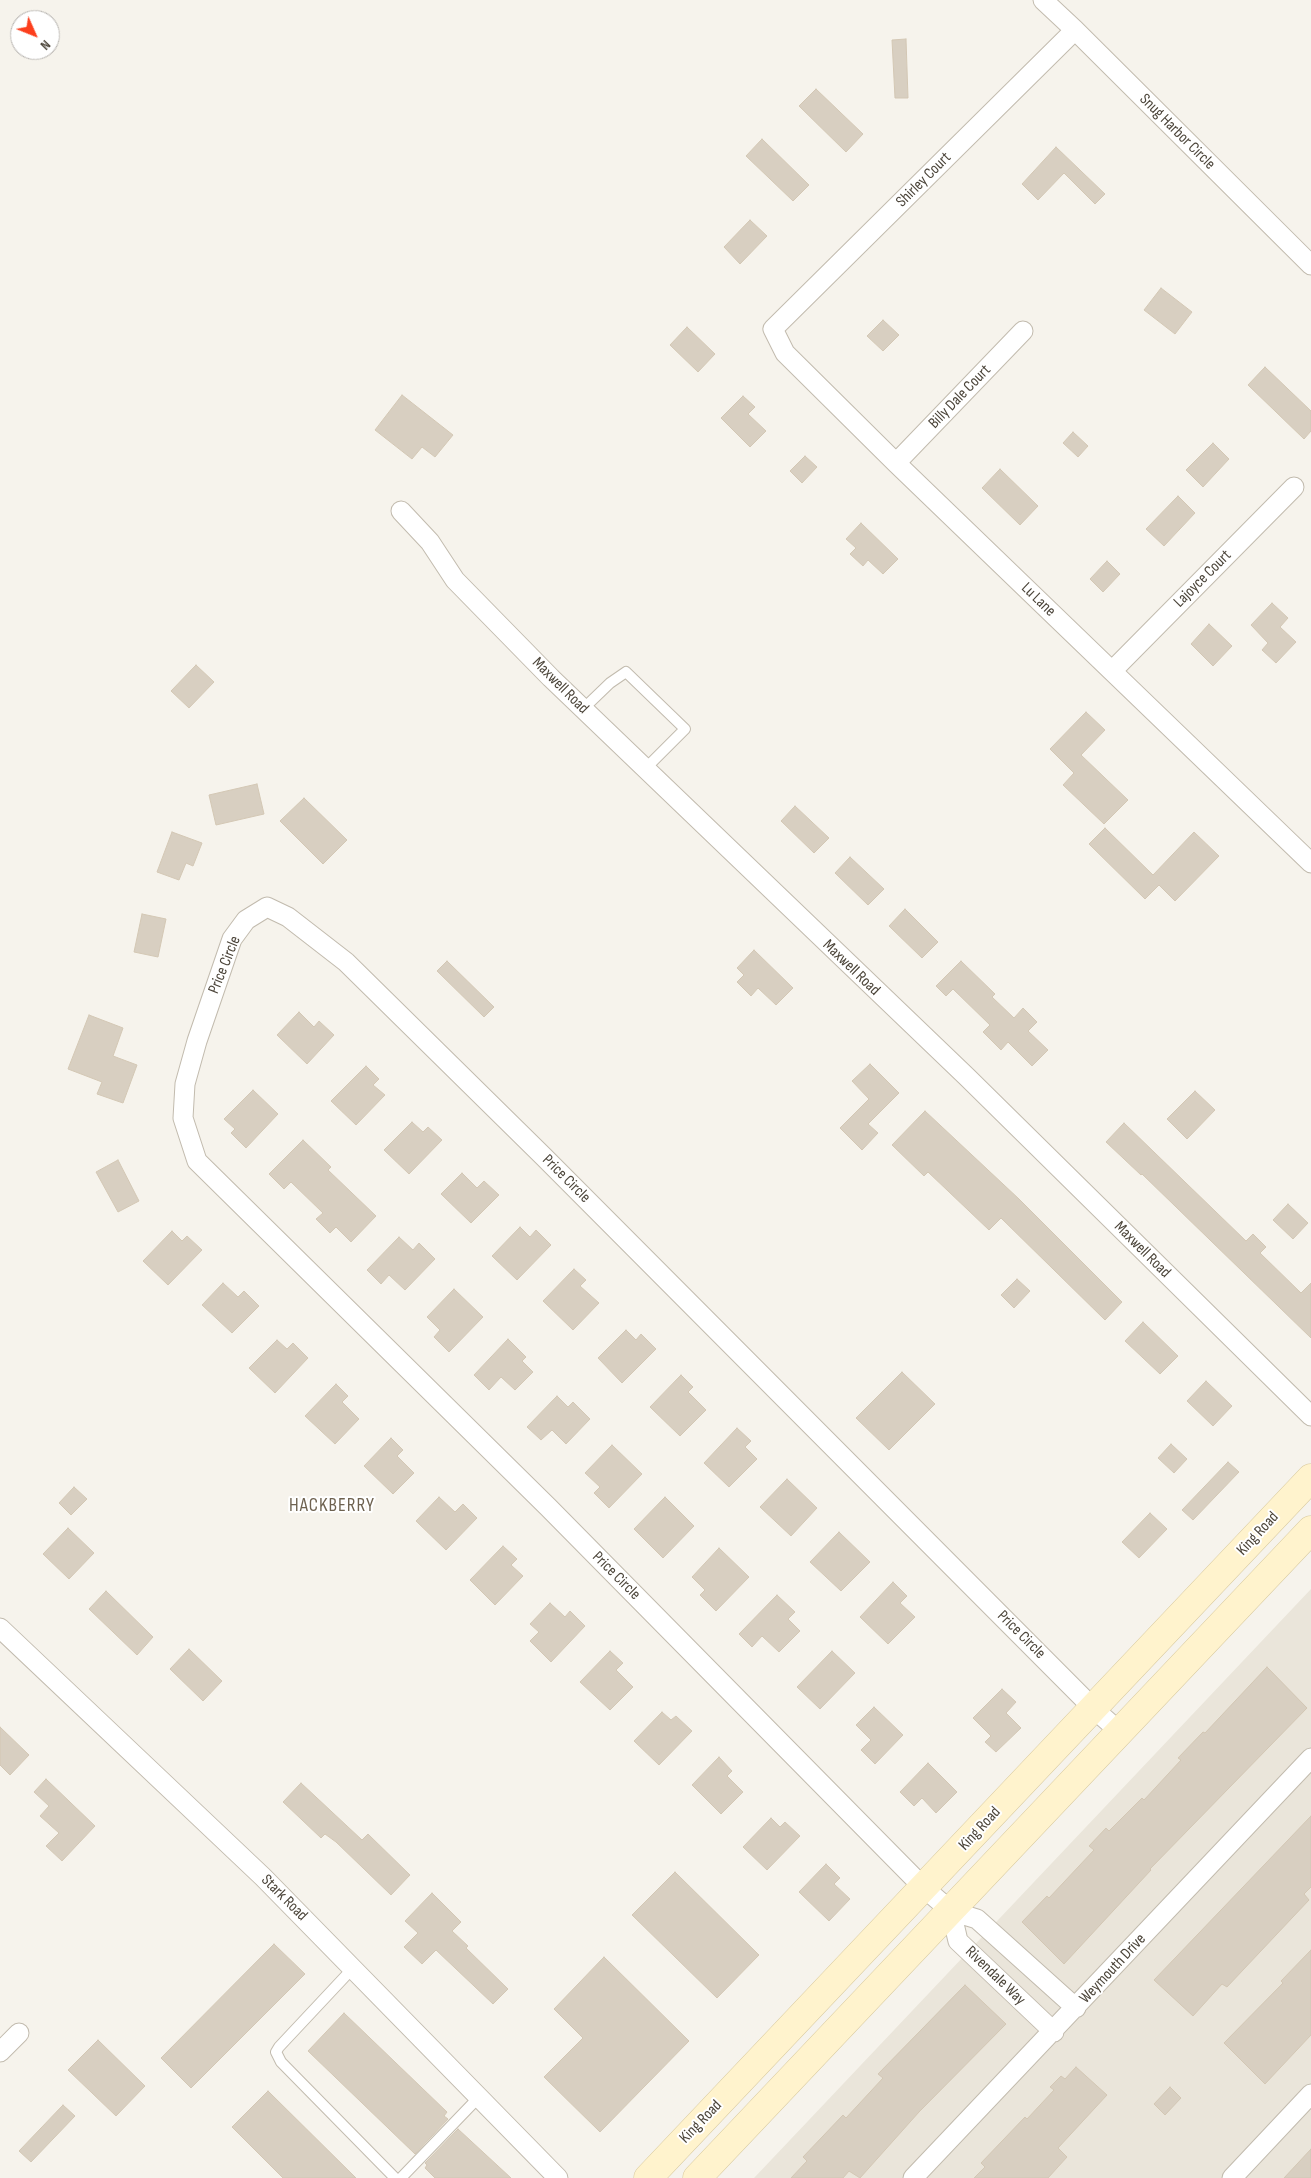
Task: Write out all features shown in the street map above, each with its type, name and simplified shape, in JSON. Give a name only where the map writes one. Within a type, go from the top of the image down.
[{"type":"street","name":"Snug Harbor Circle","points":[[1043,0],[1311,265]]},
{"type":"street","name":"Shirley Court","points":[[773,329],[1075,30]]},
{"type":"street","name":"Lu Lane","points":[[773,329],[786,352],[896,463],[1311,863]]},
{"type":"street","name":"Billy Dale Court","points":[[896,463],[1023,331]]},
{"type":"street","name":"Lajoyce Court","points":[[1112,671],[1294,487]]},
{"type":"street","name":"Maxwell Road","points":[[401,512],[430,542],[455,580],[583,709],[966,1077],[1311,1416]]},
{"type":"street","name":"Price Circle","points":[[924,1888],[548,1507],[197,1161],[183,1118],[185,1084],[196,1041],[232,939],[246,920],[267,907],[288,917],[346,962],[544,1157],[1094,1709],[1120,1732]]},
{"type":"street","name":"King Road","points":[[648,2178],[1311,1478]]},
{"type":"street","points":[[697,2178],[1311,1530]]},
{"type":"street","name":"Stark Road","points":[[0,1628],[263,1877],[558,2178]]},
{"type":"street","name":"Weymouth Drive","points":[[914,2178],[1311,1758]]},
{"type":"street","name":"Rivendale Way","points":[[924,1888],[950,1911],[977,1919],[1076,2008]]},
{"type":"street","name":"Rivendale Way","points":[[950,1911],[958,1940],[1054,2032]]},
{"type":"street","points":[[828,1989],[852,2015]]},
{"type":"street","points":[[0,2052],[19,2033]]},
{"type":"street","points":[[1232,2178],[1311,2094]]},
{"type":"lane","points":[[583,709],[610,683],[626,672],[685,729],[645,769]]},
{"type":"lane","points":[[353,1968],[276,2052],[281,2062],[395,2178]]},
{"type":"lane","points":[[401,2178],[478,2097]]},
{"type":"shaded area","points":[[1311,1589],[1311,2178],[754,2178],[808,2121]]},
{"type":"building","points":[[906,39],[908,98],[895,98],[892,40]]},
{"type":"building","points":[[816,89],[863,134],[846,152],[799,106]]},
{"type":"building","points":[[762,139],[809,185],[793,201],[746,156]]},
{"type":"building","points":[[1056,147],[1105,194],[1095,204],[1064,173],[1038,200],[1022,184]]},
{"type":"building","points":[[750,220],[767,236],[740,264],[724,247]]},
{"type":"building","points":[[1161,288],[1192,312],[1175,334],[1144,310]]},
{"type":"building","points":[[883,320],[899,335],[883,351],[867,336]]},
{"type":"building","points":[[687,327],[715,354],[698,372],[670,345]]},
{"type":"building","points":[[1265,367],[1311,411],[1311,431],[1304,439],[1248,385]]},
{"type":"building","points":[[402,395],[453,435],[435,457],[422,447],[412,459],[375,430]]},
{"type":"building","points":[[743,396],[755,407],[748,414],[766,431],[750,447],[721,418]]},
{"type":"building","points":[[1073,432],[1088,446],[1078,457],[1063,443]]},
{"type":"building","points":[[1213,443],[1229,459],[1203,487],[1186,470]]},
{"type":"building","points":[[805,456],[817,467],[802,483],[790,471]]},
{"type":"building","points":[[1000,469],[1038,506],[1020,525],[982,488]]},
{"type":"building","points":[[1178,496],[1195,513],[1164,546],[1146,529]]},
{"type":"building","points":[[861,523],[898,559],[883,574],[868,560],[863,566],[850,554],[856,548],[846,539]]},
{"type":"building","points":[[1107,561],[1120,574],[1103,592],[1090,579]]},
{"type":"building","points":[[1272,603],[1288,618],[1280,627],[1296,642],[1276,663],[1262,650],[1268,643],[1251,625]]},
{"type":"building","points":[[1209,624],[1232,646],[1213,666],[1191,644]]},
{"type":"building","points":[[196,665],[214,682],[189,708],[171,691]]},
{"type":"building","points":[[1086,712],[1105,730],[1081,755],[1128,800],[1104,824],[1063,785],[1074,773],[1050,749]]},
{"type":"building","points":[[257,784],[264,814],[216,825],[209,795]]},
{"type":"building","points":[[304,798],[347,840],[323,864],[280,821]]},
{"type":"building","points":[[795,806],[829,838],[814,853],[781,821]]},
{"type":"building","points":[[1105,828],[1153,875],[1194,832],[1219,856],[1175,901],[1159,885],[1145,899],[1089,844]]},
{"type":"building","points":[[172,832],[202,843],[193,866],[186,863],[179,880],[157,872]]},
{"type":"building","points":[[850,857],[884,889],[868,905],[835,873]]},
{"type":"building","points":[[905,909],[938,942],[922,958],[889,926]]},
{"type":"building","points":[[142,914],[166,919],[158,957],[134,952]]},
{"type":"building","points":[[754,950],[793,988],[776,1005],[758,988],[751,996],[737,982],[744,975],[737,968]]},
{"type":"building","points":[[447,961],[494,1007],[484,1017],[437,971]]},
{"type":"building","points":[[961,961],[995,994],[992,997],[1014,1018],[1023,1008],[1037,1022],[1028,1031],[1048,1050],[1032,1066],[1008,1042],[1001,1050],[983,1032],[990,1025],[953,989],[946,996],[936,986]]},
{"type":"building","points":[[299,1012],[314,1027],[319,1021],[334,1035],[307,1064],[277,1035]]},
{"type":"building","points":[[89,1015],[123,1028],[113,1056],[137,1065],[123,1103],[97,1094],[102,1082],[68,1069]]},
{"type":"building","points":[[870,1064],[899,1093],[868,1124],[878,1133],[862,1150],[840,1128],[869,1099],[852,1081]]},
{"type":"building","points":[[366,1066],[379,1079],[373,1085],[385,1095],[356,1125],[331,1101]]},
{"type":"building","points":[[253,1090],[278,1114],[246,1148],[231,1133],[235,1129],[224,1119]]},
{"type":"building","points":[[1195,1091],[1215,1110],[1187,1139],[1167,1119]]},
{"type":"building","points":[[925,1111],[1019,1199],[1122,1302],[1105,1320],[1001,1218],[989,1230],[928,1172],[924,1176],[892,1145]]},
{"type":"building","points":[[412,1122],[423,1132],[428,1127],[442,1140],[409,1174],[384,1150]]},
{"type":"building","points":[[1124,1123],[1246,1241],[1253,1234],[1266,1247],[1260,1253],[1301,1293],[1311,1283],[1311,1338],[1142,1174],[1106,1142]]},
{"type":"building","points":[[303,1140],[331,1167],[328,1170],[376,1216],[351,1242],[336,1227],[330,1233],[316,1219],[323,1213],[291,1182],[284,1189],[269,1174]]},
{"type":"building","points":[[118,1160],[139,1201],[118,1212],[96,1172]]},
{"type":"building","points":[[462,1173],[477,1188],[484,1181],[499,1195],[471,1223],[441,1194]]},
{"type":"building","points":[[1288,1204],[1308,1223],[1293,1239],[1273,1220]]},
{"type":"building","points":[[520,1227],[530,1237],[536,1230],[551,1245],[517,1280],[492,1256]]},
{"type":"building","points":[[172,1231],[182,1241],[187,1236],[202,1250],[168,1285],[143,1261]]},
{"type":"building","points":[[399,1237],[413,1250],[419,1243],[435,1259],[405,1290],[389,1275],[381,1284],[367,1270]]},
{"type":"building","points":[[574,1269],[586,1280],[580,1286],[599,1303],[573,1330],[543,1301]]},
{"type":"building","points":[[1017,1279],[1030,1291],[1014,1308],[1001,1295]]},
{"type":"building","points":[[223,1283],[238,1297],[244,1291],[259,1306],[232,1333],[202,1305]]},
{"type":"building","points":[[454,1289],[483,1317],[449,1352],[434,1337],[440,1330],[427,1317]]},
{"type":"building","points":[[1143,1322],[1178,1356],[1160,1374],[1125,1341]]},
{"type":"building","points":[[626,1330],[636,1340],[641,1334],[656,1349],[622,1383],[598,1358]]},
{"type":"building","points":[[508,1339],[526,1357],[522,1361],[533,1372],[515,1390],[501,1377],[489,1390],[474,1375]]},
{"type":"building","points":[[277,1340],[287,1349],[293,1343],[308,1358],[275,1393],[249,1368]]},
{"type":"building","points":[[902,1372],[935,1404],[889,1450],[856,1418]]},
{"type":"building","points":[[681,1375],[693,1387],[688,1392],[706,1410],[680,1436],[650,1407]]},
{"type":"building","points":[[1206,1381],[1232,1406],[1213,1426],[1187,1401]]},
{"type":"building","points":[[336,1384],[348,1396],[342,1402],[359,1419],[335,1444],[305,1416]]},
{"type":"building","points":[[557,1396],[568,1407],[573,1402],[590,1419],[566,1444],[552,1430],[541,1440],[527,1427]]},
{"type":"building","points":[[737,1428],[751,1441],[745,1447],[757,1459],[729,1487],[704,1463]]},
{"type":"building","points":[[391,1438],[403,1450],[397,1456],[414,1473],[393,1494],[364,1466]]},
{"type":"building","points":[[1171,1444],[1187,1459],[1174,1473],[1158,1458]]},
{"type":"building","points":[[612,1445],[642,1474],[609,1508],[594,1493],[600,1487],[585,1473]]},
{"type":"building","points":[[1228,1462],[1239,1472],[1193,1520],[1182,1510]]},
{"type":"building","points":[[787,1479],[817,1508],[791,1536],[760,1507]]},
{"type":"building","points":[[74,1487],[87,1499],[71,1515],[59,1503]]},
{"type":"building","points":[[439,1497],[455,1512],[463,1504],[477,1518],[446,1550],[416,1521]]},
{"type":"building","points":[[665,1497],[694,1526],[663,1558],[634,1529]]},
{"type":"building","points":[[1150,1513],[1167,1529],[1139,1558],[1122,1542]]},
{"type":"building","points":[[68,1528],[94,1553],[69,1579],[43,1554]]},
{"type":"building","points":[[839,1532],[870,1562],[841,1591],[810,1562]]},
{"type":"building","points":[[503,1546],[517,1559],[511,1565],[523,1576],[495,1605],[470,1580]]},
{"type":"building","points":[[719,1548],[749,1577],[716,1611],[700,1595],[705,1590],[692,1577]]},
{"type":"building","points":[[893,1582],[907,1596],[900,1603],[915,1617],[888,1644],[860,1617]]},
{"type":"building","points":[[106,1591],[153,1637],[137,1655],[89,1609]]},
{"type":"building","points":[[777,1595],[795,1612],[788,1619],[800,1631],[779,1652],[762,1636],[752,1647],[739,1634]]},
{"type":"building","points":[[550,1603],[565,1617],[570,1611],[585,1626],[551,1662],[530,1641],[539,1632],[530,1624]]},
{"type":"building","points":[[189,1649],[222,1681],[203,1701],[170,1669]]},
{"type":"building","points":[[610,1651],[623,1663],[616,1670],[633,1687],[610,1710],[580,1682]]},
{"type":"building","points":[[832,1651],[855,1673],[820,1709],[797,1687]]},
{"type":"building","points":[[1267,1667],[1307,1708],[1150,1869],[1064,1964],[1022,1922],[1047,1896],[1049,1898],[1094,1850],[1089,1846],[1106,1828],[1109,1831],[1142,1798],[1144,1800],[1181,1760],[1178,1758],[1203,1732],[1205,1733]]},
{"type":"building","points":[[1002,1689],[1016,1702],[1006,1713],[1021,1728],[996,1752],[985,1742],[991,1736],[973,1718]]},
{"type":"building","points":[[874,1707],[903,1735],[875,1764],[861,1750],[871,1740],[856,1725]]},
{"type":"building","points":[[662,1712],[671,1720],[676,1716],[692,1731],[659,1765],[634,1741]]},
{"type":"building","points":[[0,1727],[29,1755],[10,1775],[0,1765]]},
{"type":"building","points":[[719,1757],[732,1771],[727,1776],[743,1792],[721,1814],[692,1785]]},
{"type":"building","points":[[928,1763],[957,1792],[936,1813],[922,1798],[914,1806],[900,1792]]},
{"type":"building","points":[[46,1779],[95,1826],[62,1861],[46,1846],[59,1833],[40,1816],[49,1806],[34,1792]]},
{"type":"building","points":[[301,1783],[362,1840],[368,1834],[410,1875],[391,1895],[336,1842],[325,1834],[321,1838],[283,1802]]},
{"type":"building","points":[[1311,1816],[1311,1887],[1304,1894],[1309,1900],[1227,1987],[1222,1984],[1193,2016],[1154,1980]]},
{"type":"building","points":[[771,1818],[780,1827],[785,1822],[800,1836],[767,1870],[743,1847]]},
{"type":"building","points":[[826,1864],[840,1878],[834,1884],[850,1899],[829,1921],[799,1892]]},
{"type":"building","points":[[675,1872],[759,1955],[717,1998],[632,1915]]},
{"type":"building","points":[[432,1893],[461,1922],[452,1931],[468,1946],[466,1948],[508,1989],[493,2004],[436,1950],[422,1964],[404,1947],[418,1933],[405,1921]]},
{"type":"building","points":[[274,1944],[305,1974],[191,2088],[161,2058]]},
{"type":"building","points":[[1311,1950],[1311,2035],[1265,2084],[1224,2043],[1283,1983],[1281,1981]]},
{"type":"building","points":[[604,1957],[689,2041],[600,2132],[544,2077],[583,2038],[554,2009]]},
{"type":"building","points":[[965,1985],[1006,2024],[919,2112],[860,2178],[849,2171],[843,2178],[791,2178],[807,2161],[803,2157],[843,2115],[846,2118],[883,2078],[878,2074]]},
{"type":"building","points":[[344,2013],[447,2112],[444,2116],[448,2119],[415,2154],[308,2051]]},
{"type":"building","points":[[98,2040],[145,2086],[116,2116],[68,2070]]},
{"type":"building","points":[[1076,2067],[1107,2095],[1058,2148],[1067,2157],[1048,2178],[974,2178],[985,2167],[981,2163],[1054,2090],[1050,2087],[1061,2076],[1065,2079]]},
{"type":"building","points":[[1170,2087],[1181,2098],[1165,2115],[1154,2104]]},
{"type":"building","points":[[268,2091],[356,2178],[283,2178],[232,2127]]},
{"type":"building","points":[[63,2105],[75,2116],[31,2162],[19,2151]]},
{"type":"building","points":[[458,2129],[511,2178],[435,2178],[425,2168],[427,2165],[425,2163]]},
{"type":"building","points":[[1311,2149],[1311,2178],[1284,2178]]},
{"type":"district","name":"HACKBERRY","points":[[332,1506]]}]
